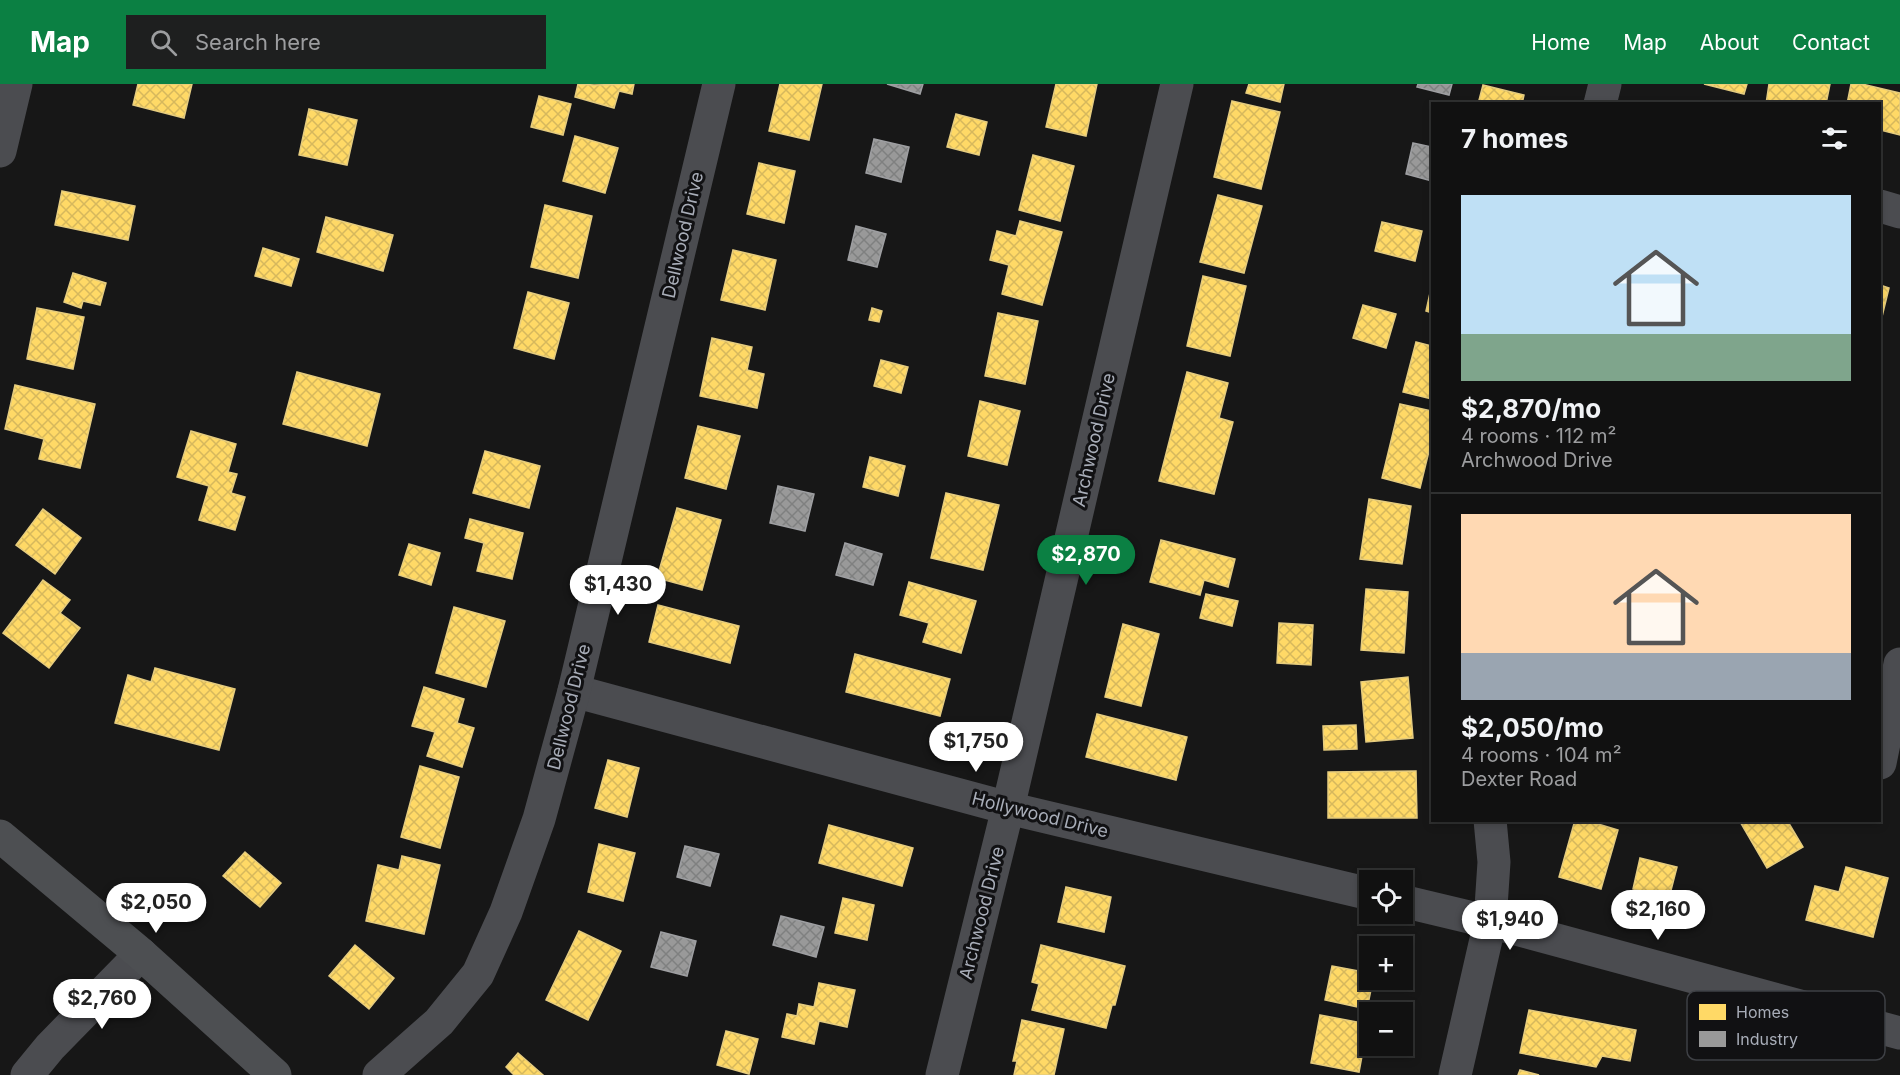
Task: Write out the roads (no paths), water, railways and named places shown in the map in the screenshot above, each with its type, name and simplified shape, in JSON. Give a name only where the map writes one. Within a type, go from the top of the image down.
[{"type":"main road","points":[[0,836],[141,954],[275,1075]]},
{"type":"street","points":[[0,151],[16,84]]},
{"type":"street","name":"Dellwood Drive","points":[[379,1075],[439,1022],[478,974],[506,912],[539,819],[574,691],[719,84]]},
{"type":"street","name":"Archwood Drive","points":[[942,1075],[1008,808],[1178,84]]},
{"type":"street","points":[[1600,102],[1605,84]]},
{"type":"street","points":[[1881,207],[1900,212]]},
{"type":"street","points":[[1881,758],[1900,664]]},
{"type":"street","name":"Hollywood Drive","points":[[574,691],[1008,808],[1359,891]]},
{"type":"street","points":[[1455,1075],[1490,922],[1494,862],[1490,822]]},
{"type":"street","points":[[1413,904],[1490,922],[1745,991]]},
{"type":"street","points":[[27,1075],[50,1047],[141,954]]},
{"type":"street","points":[[1885,1029],[1900,1033]]}]
